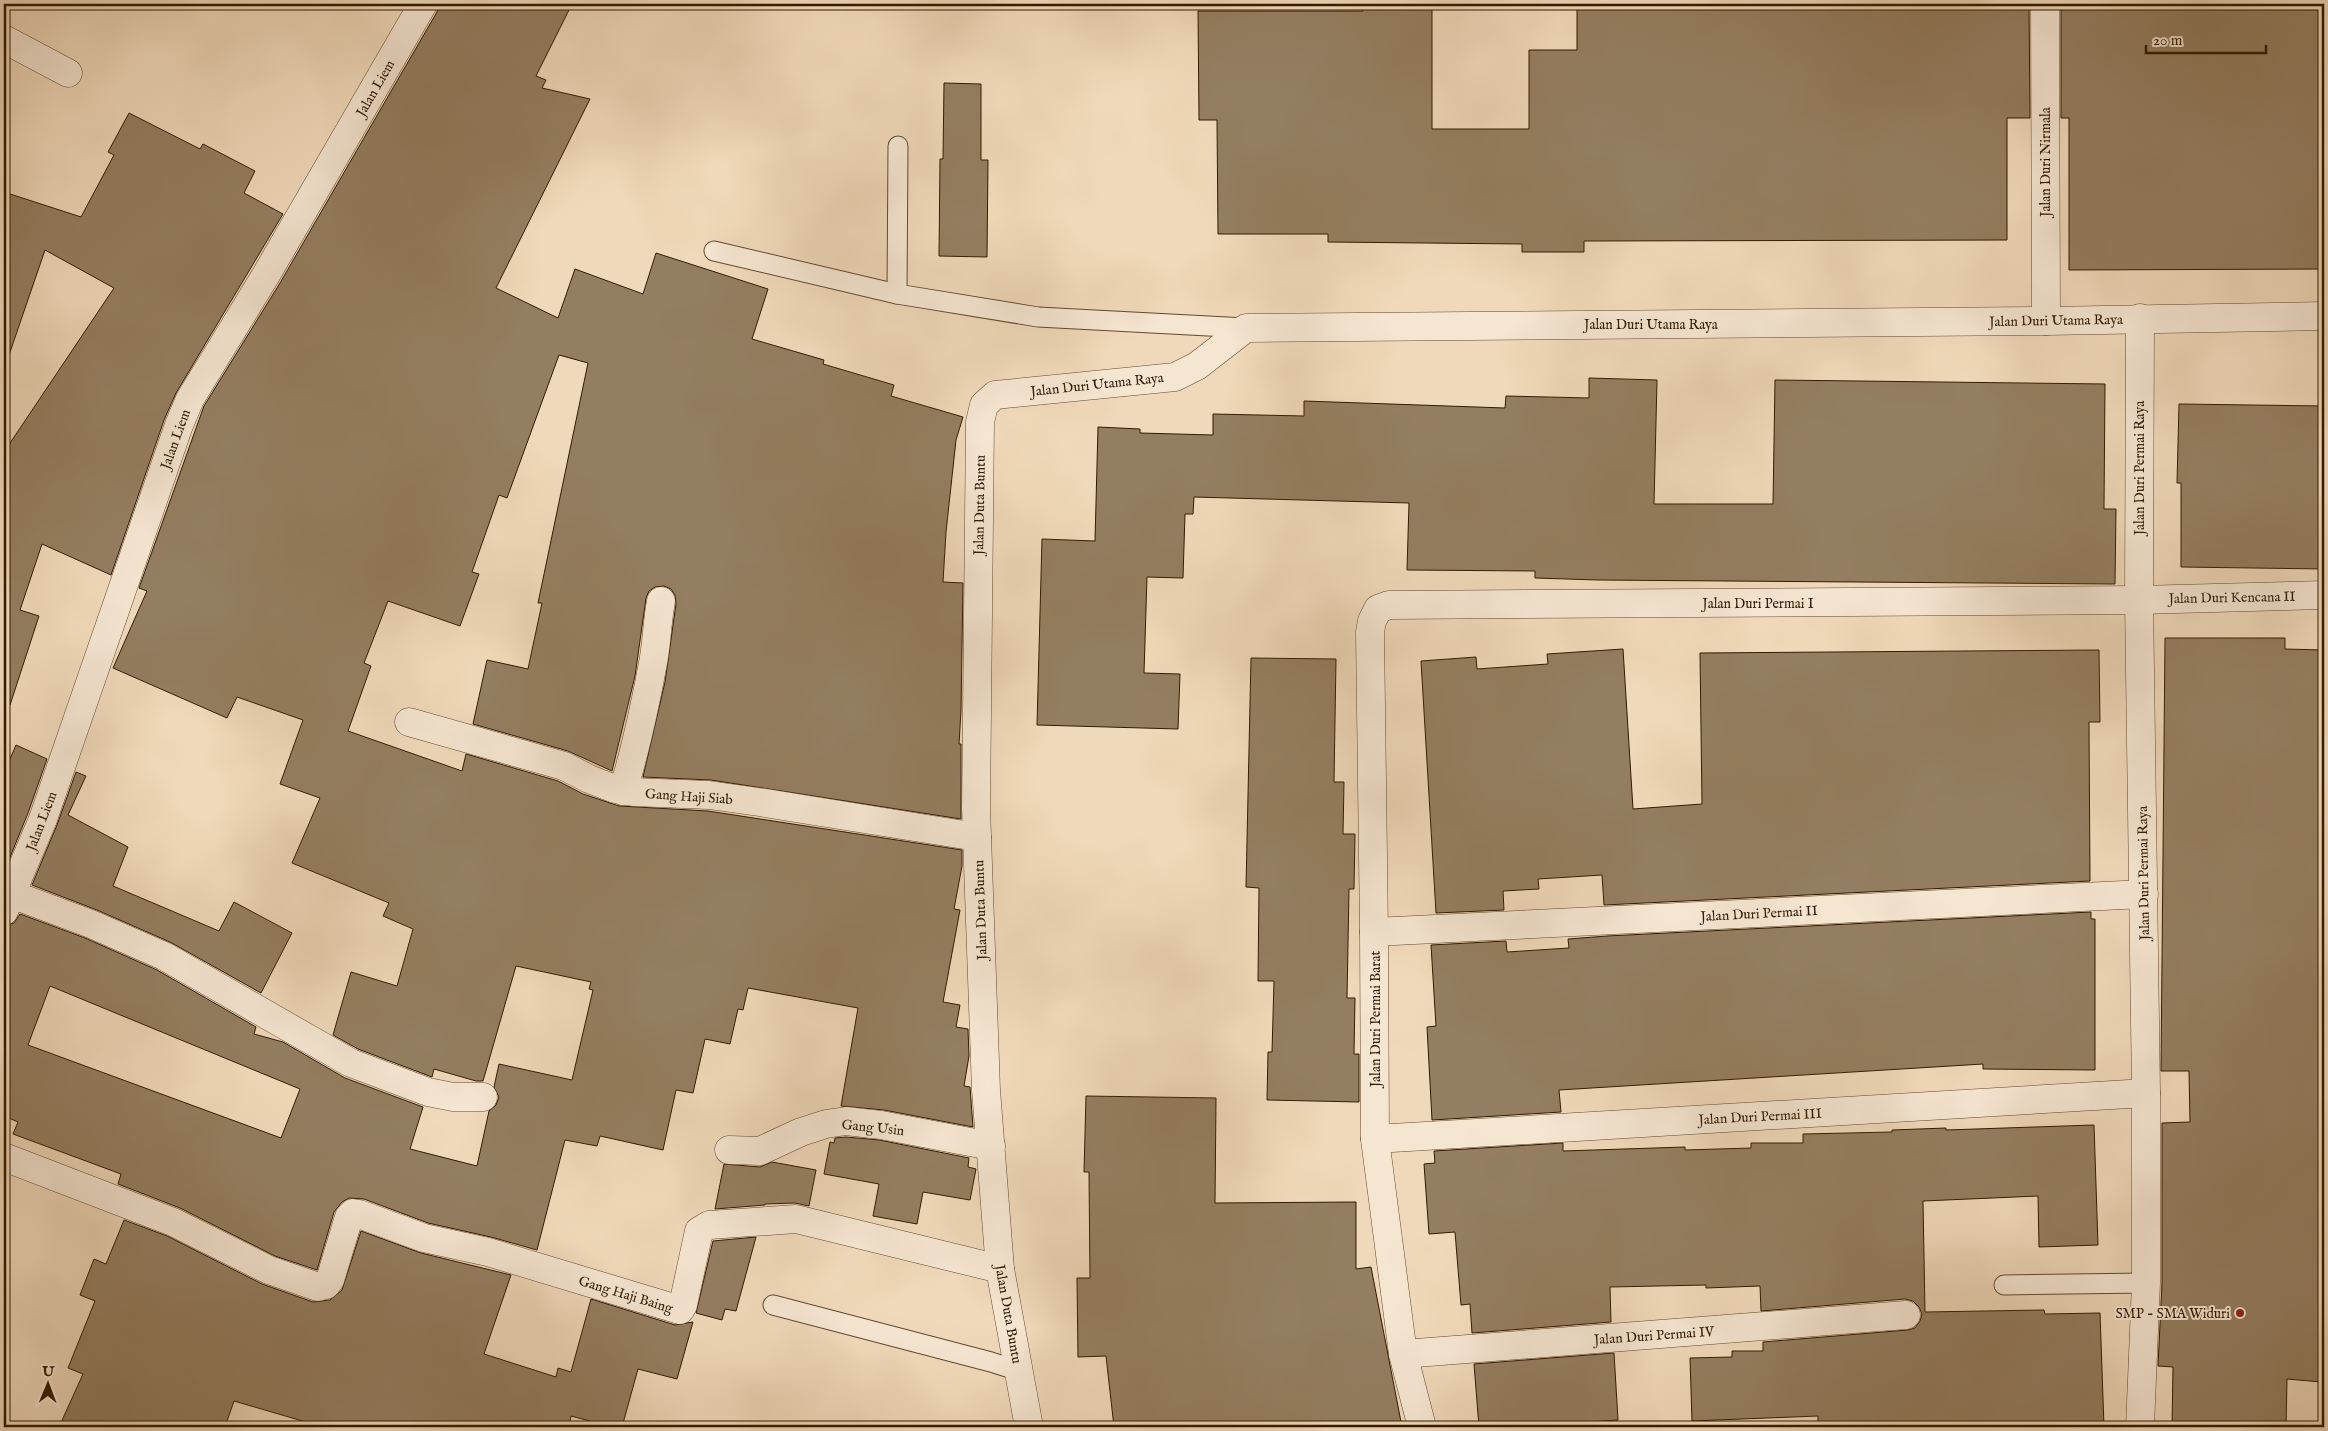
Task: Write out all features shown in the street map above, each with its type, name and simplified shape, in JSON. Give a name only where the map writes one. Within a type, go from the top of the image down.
[{"type":"street","name":"Jalan Liem","points":[[7,902],[43,819],[179,425],[190,399],[271,266],[422,4]]},
{"type":"street","name":"Jalan Duri Nirmala","points":[[2045,4],[2046,321]]},
{"type":"street","points":[[4,39],[68,73]]},
{"type":"street","name":"Jalan Duri Utama Raya","points":[[995,395],[1175,376],[1197,366],[1246,328],[2046,321],[2324,316]]},
{"type":"street","name":"Jalan Duri Permai Raya","points":[[2140,318],[2139,600],[2146,1093],[2146,1283],[2140,1427]]},
{"type":"street","name":"Jalan Duta Buntu","points":[[995,395],[984,405],[980,422],[976,808],[986,1090],[1000,1269],[1029,1427]]},
{"type":"street","name":"Jalan Duri Kencana II","points":[[2139,600],[2324,595]]},
{"type":"street","name":"Jalan Duri Permai I","points":[[1378,609],[1389,605],[2139,600]]},
{"type":"street","points":[[623,790],[636,747],[653,662],[656,622],[661,601]]},
{"type":"street","name":"Jalan Duri Permai Barat","points":[[1378,609],[1372,621],[1370,632],[1375,1139],[1403,1354],[1422,1427]]},
{"type":"street","name":"Gang Haji Siab","points":[[409,722],[564,766],[589,779],[623,790],[709,795],[977,837]]},
{"type":"street","name":"Jalan Duri Permai II","points":[[1374,932],[2144,894]]},
{"type":"street","points":[[7,902],[90,924],[164,956],[352,1063],[428,1092],[453,1097],[483,1097]]},
{"type":"street","name":"Jalan Duri Permai III","points":[[1375,1139],[2146,1093]]},
{"type":"street","name":"Gang Usin","points":[[729,1150],[760,1151],[801,1132],[826,1124],[846,1122],[881,1125],[991,1146]]},
{"type":"street","name":"Gang Haji Baing","points":[[4,1156],[173,1222],[269,1270],[318,1287],[326,1285],[330,1280],[349,1217],[353,1213],[424,1238],[488,1252],[680,1310],[683,1305],[699,1232],[709,1225],[796,1218],[1000,1269]]},
{"type":"street","name":"Jalan Duri Permai IV","points":[[1403,1354],[1906,1315]]},
{"type":"lane","points":[[897,294],[898,146]]},
{"type":"lane","points":[[714,251],[897,294],[1038,317],[1246,328]]},
{"type":"lane","points":[[2004,1285],[2146,1283]]},
{"type":"lane","points":[[772,1305],[1019,1371]]},
{"type":"building","points":[[439,4],[572,4],[536,76],[546,80],[542,88],[590,99],[496,288],[558,318],[575,269],[643,294],[656,253],[768,289],[752,339],[824,360],[823,364],[894,385],[891,396],[963,417],[956,440],[946,532],[943,582],[963,583],[959,744],[961,744],[961,819],[711,780],[643,777],[665,682],[676,604],[675,595],[671,589],[664,586],[655,587],[649,591],[646,598],[635,676],[612,771],[568,751],[473,724],[487,660],[528,669],[542,603],[538,603],[588,363],[559,355],[507,498],[499,495],[472,572],[479,574],[460,626],[388,601],[364,663],[371,666],[348,731],[462,771],[466,754],[558,781],[583,794],[619,806],[708,811],[962,850],[962,866],[954,909],[960,910],[943,1002],[960,1005],[956,1027],[968,1029],[969,1056],[964,1086],[970,1087],[973,1127],[884,1110],[841,1106],[858,1008],[748,988],[743,1010],[738,1009],[730,1044],[705,1039],[693,1093],[676,1090],[663,1150],[600,1136],[597,1146],[565,1140],[537,1250],[491,1237],[428,1223],[364,1199],[349,1198],[342,1202],[334,1212],[317,1270],[275,1256],[180,1208],[118,1184],[121,1174],[13,1134],[18,1122],[4,1116],[4,926],[14,923],[20,914],[85,938],[157,970],[256,1027],[254,1034],[283,1042],[345,1078],[423,1107],[410,1149],[477,1166],[489,1111],[496,1105],[499,1097],[494,1087],[499,1064],[572,1080],[593,990],[589,989],[591,982],[516,966],[483,1081],[476,1081],[434,1069],[432,1077],[358,1049],[333,1035],[351,972],[397,986],[413,929],[383,916],[389,903],[292,863],[320,798],[280,784],[303,720],[237,697],[227,718],[113,668],[147,591],[139,588],[204,406],[280,283],[437,12]],"holes":[[[50,986],[300,1089],[281,1138],[28,1045]]]},
{"type":"building","points":[[1577,4],[2029,4],[2030,118],[2007,118],[2007,240],[1584,241],[1584,252],[1522,252],[1522,244],[1328,242],[1328,234],[1218,234],[1217,120],[1199,120],[1198,11],[1363,11],[1363,7],[1432,7],[1432,129],[1529,129],[1529,50],[1577,50]]},
{"type":"building","points":[[2061,4],[2324,4],[2324,269],[2069,270],[2069,118],[2061,118]]},
{"type":"building","points":[[944,83],[981,84],[981,160],[988,160],[987,257],[939,256],[940,159],[943,159]]},
{"type":"building","points":[[129,113],[200,149],[203,144],[255,171],[244,193],[283,214],[176,393],[164,420],[111,575],[42,544],[20,610],[39,616],[10,705],[4,704],[4,452],[114,288],[45,250],[9,355],[4,354],[4,192],[81,217],[114,155],[108,152]]},
{"type":"building","points":[[1589,378],[1657,380],[1654,504],[1773,504],[1775,380],[2105,384],[2104,509],[2116,509],[2115,584],[1598,580],[1535,578],[1535,571],[1407,570],[1409,503],[1194,497],[1193,514],[1185,514],[1183,578],[1147,577],[1144,673],[1180,674],[1178,729],[1037,725],[1042,539],[1095,541],[1098,427],[1140,429],[1140,433],[1213,435],[1213,414],[1304,416],[1304,401],[1505,408],[1506,396],[1589,398]]},
{"type":"building","points":[[2179,404],[2324,406],[2324,569],[2181,567],[2181,483],[2177,483]]},
{"type":"building","points":[[2165,638],[2285,638],[2285,649],[2324,650],[2324,1354],[2321,1382],[2287,1379],[2286,1427],[2172,1427],[2173,1367],[2158,1366],[2162,1283],[2162,1123],[2190,1122],[2189,1071],[2161,1071]]},
{"type":"building","points":[[1623,649],[1633,809],[1702,804],[1700,653],[2099,650],[2100,722],[2089,722],[2090,881],[1604,905],[1602,875],[1538,879],[1539,889],[1503,891],[1504,910],[1436,913],[1421,661],[1476,657],[1477,669],[1548,664],[1547,654]]},
{"type":"building","points":[[1251,658],[1336,659],[1334,782],[1344,782],[1343,834],[1355,834],[1354,889],[1349,889],[1347,998],[1355,998],[1354,1054],[1359,1054],[1359,1102],[1267,1100],[1268,1052],[1272,1052],[1274,981],[1258,981],[1259,888],[1246,887]]},
{"type":"building","points":[[16,745],[47,759],[4,872],[4,773]]},
{"type":"building","points":[[76,772],[86,776],[68,815],[128,847],[113,886],[219,931],[234,902],[292,933],[261,993],[170,942],[97,910],[32,885],[57,825]]},
{"type":"building","points":[[2091,912],[2091,919],[2095,919],[2095,1070],[1983,1069],[1983,1064],[1559,1090],[1561,1112],[1432,1120],[1427,1027],[1436,1026],[1431,945],[1506,941],[1507,952],[1569,948],[1568,939],[1607,936]]},
{"type":"building","points":[[1086,1096],[1216,1098],[1215,1203],[1356,1202],[1356,1269],[1371,1267],[1402,1427],[1114,1427],[1106,1356],[1078,1357],[1077,1278],[1090,1278],[1089,1172],[1084,1172]]},
{"type":"building","points":[[2094,1125],[2098,1245],[2039,1247],[2038,1196],[1923,1201],[1925,1312],[2044,1310],[2045,1314],[2100,1313],[2104,1427],[1818,1427],[1818,1416],[1692,1421],[1690,1358],[1732,1357],[1732,1351],[1763,1351],[1763,1342],[1908,1330],[1915,1328],[1920,1321],[1922,1314],[1919,1307],[1913,1301],[1905,1299],[1761,1311],[1760,1286],[1706,1288],[1706,1285],[1610,1287],[1611,1322],[1472,1333],[1470,1304],[1461,1305],[1455,1232],[1429,1234],[1424,1164],[1435,1163],[1434,1151],[1563,1143],[1563,1151],[1685,1147],[1685,1150],[1751,1148],[1751,1143],[1803,1143],[1803,1134],[1892,1132],[1892,1130],[1946,1128],[1946,1130]]},
{"type":"building","points":[[835,1138],[879,1140],[969,1158],[968,1167],[976,1169],[970,1200],[923,1192],[917,1224],[873,1216],[879,1184],[824,1174],[830,1142],[834,1143]]},
{"type":"building","points":[[772,1162],[816,1170],[809,1206],[795,1203],[715,1209],[724,1164],[760,1167]]},
{"type":"building","points":[[124,1220],[167,1236],[262,1284],[313,1302],[330,1300],[342,1290],[361,1231],[421,1253],[511,1275],[484,1354],[556,1377],[558,1368],[571,1372],[591,1299],[675,1325],[693,1322],[677,1379],[638,1369],[622,1427],[612,1427],[571,1416],[569,1427],[323,1427],[234,1401],[225,1427],[59,1427],[83,1374],[68,1368],[95,1301],[80,1295],[94,1259],[106,1264]]},
{"type":"building","points":[[756,1237],[736,1311],[725,1309],[722,1320],[696,1313],[713,1241]]},
{"type":"building","points":[[1614,1353],[1618,1420],[1519,1427],[1479,1427],[1474,1364]]},
{"type":"place","name":"SMP - SMA Widuri","points":[[2240,1313]]}]
